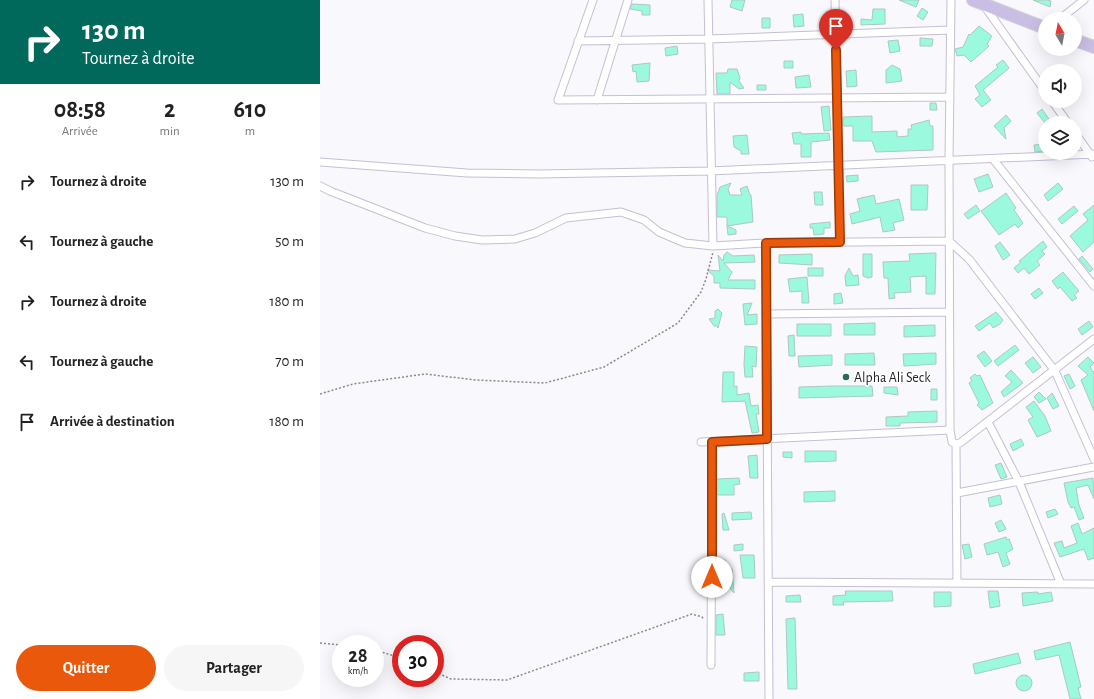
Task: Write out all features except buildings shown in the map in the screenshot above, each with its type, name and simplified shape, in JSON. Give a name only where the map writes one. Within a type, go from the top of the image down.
[{"type":"main road","points":[[972,0],[1038,25]]},
{"type":"main road","points":[[1082,43],[1094,47]]},
{"type":"street","points":[[593,0],[558,100],[950,96]]},
{"type":"street","points":[[597,100],[628,0]]},
{"type":"street","points":[[708,0],[710,171],[713,246]]},
{"type":"street","points":[[835,0],[840,242]]},
{"type":"street","points":[[951,0],[949,162],[950,430],[952,442],[956,444],[957,583]]},
{"type":"street","points":[[1069,12],[1084,0]]},
{"type":"street","points":[[984,5],[1038,81]]},
{"type":"street","points":[[578,41],[708,39],[950,30]]},
{"type":"street","points":[[1082,142],[1093,156]]},
{"type":"street","points":[[320,162],[505,174],[710,171],[1093,156]]},
{"type":"street","points":[[993,159],[1094,286]]},
{"type":"street","points":[[320,186],[425,228],[455,236],[482,240],[515,238],[534,234],[566,218],[621,212],[634,215],[644,220],[659,232],[685,243],[713,246],[766,243],[949,241],[969,259],[1055,371],[1094,459]]},
{"type":"street","points":[[766,243],[769,699]]},
{"type":"street","points":[[766,314],[949,312]]},
{"type":"street","points":[[956,444],[960,443],[988,422],[1094,339]]},
{"type":"street","points":[[988,422],[1019,482],[1061,584]]},
{"type":"street","points":[[701,442],[950,430]]},
{"type":"street","points":[[711,665],[712,442]]},
{"type":"street","points":[[957,493],[1094,467]]},
{"type":"street","points":[[768,582],[1094,584]]},
{"type":"path","points":[[320,394],[353,384],[425,374],[476,380],[545,383],[604,367],[678,323],[701,292],[710,266],[713,246]]},
{"type":"path","points":[[444,676],[451,679],[507,680],[692,614],[702,617],[706,623]]},
{"type":"path","points":[[320,643],[332,644]]},
{"type":"place","name":"Alpha Ali Seck","points":[[846,377]]},
{"type":"route","points":[[712,577],[712,442],[767,439],[766,243],[840,242],[836,50]]}]
